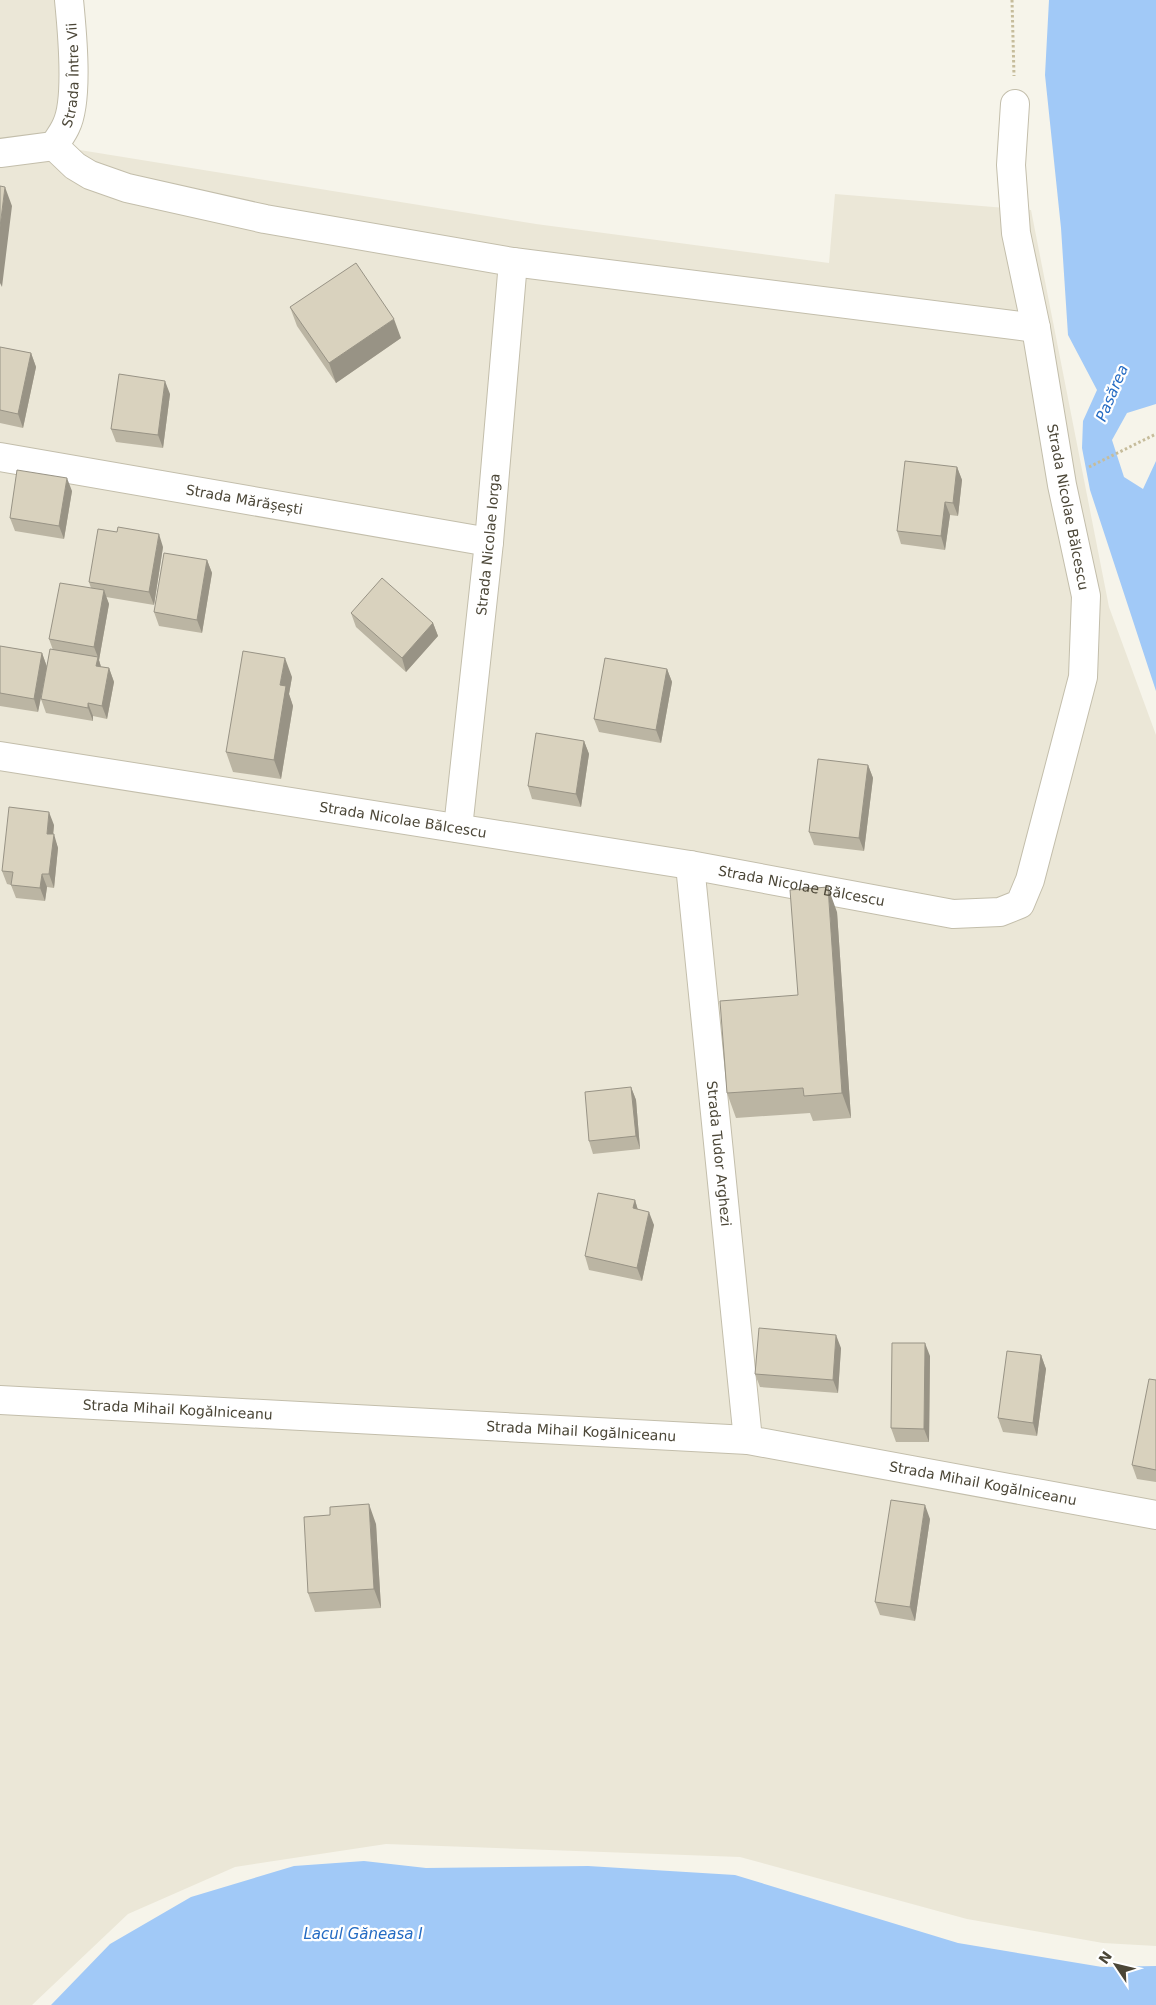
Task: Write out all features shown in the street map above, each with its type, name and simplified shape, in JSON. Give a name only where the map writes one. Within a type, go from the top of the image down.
[{"type":"street","name":"Strada Între Vii","points":[[54,146],[67,125],[73,99],[70,0]]},
{"type":"street","points":[[0,153],[54,146],[75,166],[90,175],[127,188],[265,220],[513,262],[1036,328],[1016,233],[1011,165],[1015,104]]},
{"type":"street","name":"Strada Nicolae Iorga","points":[[458,828],[489,542],[513,262]]},
{"type":"street","name":"Strada Nicolae Bălcescu","points":[[0,756],[690,866],[953,914],[1000,912],[1020,904],[1030,880],[1083,678],[1086,596],[1062,485],[1036,328]]},
{"type":"street","name":"Strada Mărășești","points":[[0,457],[489,542]]},
{"type":"street","name":"Strada Tudor Arghezi","points":[[690,866],[748,1440]]},
{"type":"street","name":"Strada Mihail Kogălniceanu","points":[[0,1400],[748,1440],[1156,1515]]},
{"type":"path","points":[[1012,0],[1015,104]]},
{"type":"path","points":[[1088,468],[1156,434]]},
{"type":"shaded area","points":[[0,0],[69,0],[55,146],[536,224],[829,263],[835,194],[1031,210],[1109,607],[1156,735],[1156,1946],[1103,1943],[967,1919],[740,1857],[386,1844],[235,1867],[128,1914],[32,2005],[0,2005]]},
{"type":"water","name":"Pasărea","points":[[1049,0],[1156,0],[1156,404],[1127,413],[1112,440],[1124,477],[1143,489],[1156,461],[1156,691],[1090,490],[1082,448],[1083,421],[1097,390],[1068,335],[1061,228],[1045,75]]},
{"type":"water","name":"Lacul Găneasa I","points":[[364,1861],[426,1868],[588,1866],[735,1875],[958,1943],[1102,1967],[1156,1966],[1156,2005],[51,2005],[110,1944],[191,1897],[294,1866]]},
{"type":"building","points":[[0,186],[5,187],[0,227]]},
{"type":"building","points":[[356,263],[394,319],[329,363],[290,307]]},
{"type":"building","points":[[0,347],[31,353],[18,414],[0,410]]},
{"type":"building","points":[[119,374],[165,381],[158,435],[111,429]]},
{"type":"building","points":[[905,461],[957,467],[953,503],[945,502],[941,536],[897,531]]},
{"type":"building","points":[[17,470],[67,478],[59,526],[10,518]]},
{"type":"building","points":[[118,527],[159,534],[149,592],[89,582],[98,529],[117,532]]},
{"type":"building","points":[[164,553],[207,560],[197,620],[154,612]]},
{"type":"building","points":[[382,578],[433,623],[402,658],[351,613]]},
{"type":"building","points":[[60,583],[104,590],[94,647],[49,639]]},
{"type":"building","points":[[0,646],[42,653],[34,699],[0,693]]},
{"type":"building","points":[[50,649],[98,657],[96,666],[109,668],[102,706],[88,703],[88,708],[41,699]]},
{"type":"building","points":[[243,651],[285,658],[280,685],[286,686],[274,760],[226,752]]},
{"type":"building","points":[[605,658],[667,669],[656,730],[594,719]]},
{"type":"building","points":[[536,733],[584,741],[576,794],[528,786]]},
{"type":"building","points":[[818,759],[868,765],[859,838],[809,832]]},
{"type":"building","points":[[9,807],[49,812],[47,834],[54,834],[49,874],[42,874],[40,888],[11,885],[13,872],[2,871]]},
{"type":"building","points":[[828,887],[842,1093],[804,1096],[803,1088],[727,1093],[720,1001],[798,995],[790,890]]},
{"type":"building","points":[[631,1087],[636,1136],[589,1141],[585,1092]]},
{"type":"building","points":[[598,1193],[635,1200],[633,1208],[649,1212],[637,1268],[585,1256]]},
{"type":"building","points":[[759,1328],[836,1335],[833,1380],[755,1374]]},
{"type":"building","points":[[892,1343],[925,1343],[924,1429],[891,1428]]},
{"type":"building","points":[[1007,1351],[1041,1355],[1033,1423],[998,1418]]},
{"type":"building","points":[[1149,1379],[1156,1380],[1156,1470],[1132,1465]]},
{"type":"building","points":[[891,1500],[925,1505],[910,1607],[875,1602]]},
{"type":"building","points":[[369,1504],[374,1589],[308,1593],[304,1517],[330,1515],[330,1507]]}]
